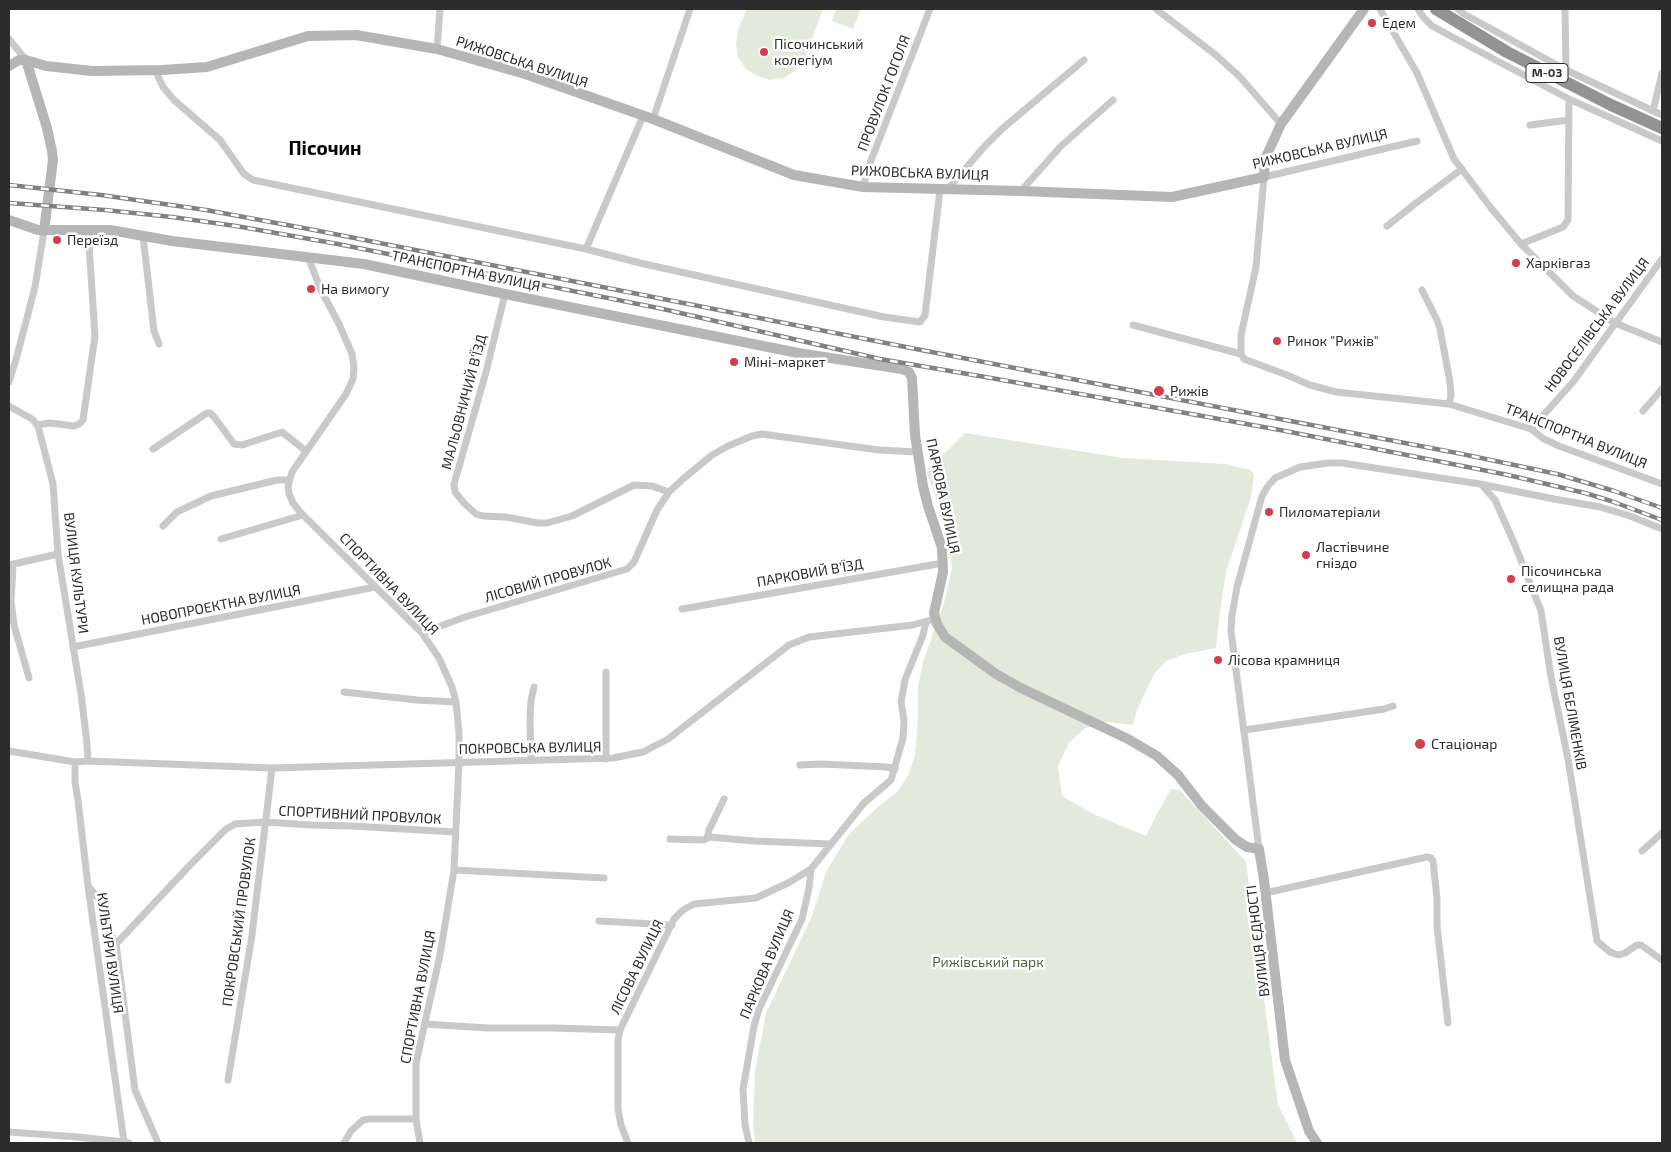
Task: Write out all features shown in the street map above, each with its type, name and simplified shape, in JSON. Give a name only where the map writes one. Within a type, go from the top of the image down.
[{"type":"highway","name":"М-03","points":[[1436,9],[1507,52],[1611,105],[1662,128]]},
{"type":"street","points":[[437,49],[440,9]]},
{"type":"street","points":[[586,249],[648,118],[690,9]]},
{"type":"street","name":"ПРОВУЛОК ГОГОЛЯ","points":[[863,187],[870,163],[930,9]]},
{"type":"street","points":[[1156,9],[1217,56],[1240,78],[1281,124]]},
{"type":"street","points":[[1241,354],[1240,335],[1256,267],[1264,159],[1281,124],[1364,9]]},
{"type":"street","points":[[1380,9],[1417,73],[1454,159],[1521,244],[1573,296],[1615,323],[1662,342]]},
{"type":"street","points":[[1418,9],[1432,26],[1569,99],[1662,141]]},
{"type":"street","points":[[1458,9],[1566,70],[1662,115]]},
{"type":"street","points":[[1565,9],[1566,70]]},
{"type":"street","name":"РИЖОВСЬКА ВУЛИЦЯ","points":[[26,60],[46,66],[92,71],[207,67],[308,36],[327,34],[356,35],[437,49],[525,74],[648,118],[794,175],[863,187],[1172,197],[1417,141]]},
{"type":"street","points":[[9,40],[26,60],[47,128],[53,160],[39,269],[9,382]]},
{"type":"street","points":[[9,66],[19,60],[26,60]]},
{"type":"street","points":[[155,70],[163,87],[174,100],[220,140],[244,174],[253,180],[586,249],[640,263],[884,317],[920,322],[925,315],[944,189],[1003,128],[1084,60]]},
{"type":"street","points":[[1653,111],[1662,73]]},
{"type":"street","points":[[1521,244],[1563,227],[1568,222],[1569,99]]},
{"type":"street","points":[[1022,191],[1061,146],[1113,100]]},
{"type":"street","points":[[1530,125],[1569,120]]},
{"type":"street","points":[[1387,226],[1416,202],[1462,169]]},
{"type":"street","name":"ТРАНСПОРТНА ВУЛИЦЯ","points":[[9,220],[31,229],[44,231],[110,230],[172,241],[364,264],[798,354],[902,369],[909,372],[912,378]]},
{"type":"street","points":[[9,406],[32,419],[37,425],[50,423],[74,426],[83,420],[95,336],[88,230]]},
{"type":"street","points":[[143,236],[154,332],[159,344]]},
{"type":"street","points":[[163,526],[177,512],[211,496],[277,480],[289,480],[292,472],[346,394],[353,379],[352,354],[321,290],[308,257]]},
{"type":"street","name":"НОВОСЕЛІВСЬКА ВУЛИЦЯ","points":[[1531,429],[1536,421],[1573,382],[1662,259]]},
{"type":"street","points":[[1422,290],[1440,329],[1450,382],[1451,395],[1449,404]]},
{"type":"street","name":"МАЛЬОВНИЧИЙ В’ЇЗД","points":[[505,294],[486,372],[454,484],[455,492],[468,509],[483,516],[506,517],[547,523],[572,516],[634,485],[652,486],[669,492]]},
{"type":"street","name":"ТРАНСПОРТНА ВУЛИЦЯ","points":[[1133,325],[1241,354],[1244,359],[1310,385],[1336,392],[1449,404],[1531,429],[1544,439],[1559,446],[1662,484]]},
{"type":"street","name":"ПАРКОВА ВУЛИЦЯ","points":[[749,1143],[745,1125],[743,1089],[754,1026],[759,1009],[802,920],[811,869],[864,803],[891,780],[903,738],[904,720],[901,702],[906,680],[930,620],[943,572],[942,548],[928,506],[917,452],[912,378]]},
{"type":"street","points":[[1643,411],[1662,389]]},
{"type":"street","points":[[153,449],[208,412],[215,418],[234,444],[242,445],[282,432],[306,451]]},
{"type":"street","name":"ВУЛИЦЯ КУЛЬТУРИ","points":[[37,425],[53,484],[58,554],[86,733],[88,760]]},
{"type":"street","name":"ЛІСОВИЙ ПРОВУЛОК","points":[[422,633],[465,617],[627,569],[634,562],[658,510],[669,492],[712,455],[741,440],[762,434],[879,450],[917,452]]},
{"type":"street","name":"ВУЛИЦЯ ЄДНОСТІ","points":[[1317,1143],[1309,1131],[1285,1060],[1231,631],[1237,587],[1262,496],[1268,486],[1280,475],[1293,470],[1328,463],[1342,463],[1480,484]]},
{"type":"street","name":"СПОРТИВНА ВУЛИЦЯ","points":[[289,480],[289,494],[293,503],[303,515],[422,633],[439,658],[452,687],[456,702],[459,762],[454,870],[440,955],[416,1063],[416,1119],[420,1143]]},
{"type":"street","points":[[1480,484],[1600,507],[1630,516],[1662,529]]},
{"type":"street","name":"ВУЛИЦЯ БЕЛІМЕНКІВ","points":[[1480,484],[1495,500],[1541,611],[1568,759],[1597,941],[1610,952],[1618,955],[1637,945],[1641,945],[1662,960]]},
{"type":"street","points":[[221,539],[303,515]]},
{"type":"street","points":[[29,678],[14,626],[11,601],[11,566],[58,554]]},
{"type":"street","name":"ПАРКОВИЙ В’ЇЗД","points":[[682,609],[943,564]]},
{"type":"street","name":"НОВОПРОЕКТНА ВУЛИЦЯ","points":[[73,647],[375,587]]},
{"type":"street","points":[[930,620],[945,637],[996,674],[1021,688],[1128,739],[1157,756],[1178,775],[1202,806],[1225,831],[1247,847],[1259,850]]},
{"type":"street","name":"ПОКРОВСЬКА ВУЛИЦЯ","points":[[9,751],[75,762],[88,760],[272,768],[606,758],[643,752],[668,740],[789,645],[809,638],[930,620]]},
{"type":"street","points":[[606,672],[606,758]]},
{"type":"street","points":[[531,760],[530,720],[534,687]]},
{"type":"street","points":[[344,692],[456,702]]},
{"type":"street","points":[[1244,730],[1384,709],[1393,706]]},
{"type":"street","name":"КУЛЬТУРИ ВУЛИЦЯ","points":[[75,762],[75,782],[88,886],[125,1143]]},
{"type":"street","points":[[800,765],[821,764],[895,769]]},
{"type":"street","name":"ПОКРОВСЬКИЙ ПРОВУЛОК","points":[[228,1080],[254,926],[272,768]]},
{"type":"street","points":[[708,838],[709,830],[724,799]]},
{"type":"street","name":"СПОРТИВНИЙ ПРОВУЛОК","points":[[116,944],[146,910],[227,828],[240,823],[265,822],[455,832]]},
{"type":"street","points":[[1642,851],[1662,833]]},
{"type":"street","points":[[670,839],[704,840],[708,838],[830,844]]},
{"type":"street","points":[[1265,893],[1427,857],[1431,858],[1433,861],[1437,898],[1437,926],[1448,1023]]},
{"type":"street","name":"ЛІСОВА ВУЛИЦЯ","points":[[628,1143],[621,1125],[618,1109],[618,1040],[620,1030],[672,925],[683,910],[694,904],[756,898],[790,882],[811,869]]},
{"type":"street","points":[[454,870],[604,878]]},
{"type":"street","name":"КУЛЬТУРИ ВУЛИЦЯ","points":[[88,886],[98,898],[108,928],[116,944],[135,1090],[158,1143]]},
{"type":"street","points":[[599,921],[672,925]]},
{"type":"street","points":[[425,1024],[620,1030]]},
{"type":"street","points":[[344,1143],[351,1131],[363,1120],[416,1119]]},
{"type":"street","points":[[9,1132],[125,1143]]},
{"type":"green space","name":"Пісочинський колегіум","points":[[747,9],[823,9],[804,60],[795,71],[784,78],[770,80],[757,76],[746,69],[738,57],[736,44],[738,30]]},
{"type":"green space","points":[[836,9],[861,9],[853,29],[832,21]]},
{"type":"green space","name":"Рижівський парк","points":[[965,433],[1123,458],[1225,464],[1251,470],[1254,475],[1251,497],[1226,572],[1216,648],[1185,654],[1166,661],[1154,674],[1137,710],[1133,725],[1107,722],[1085,728],[1069,743],[1058,766],[1062,796],[1093,814],[1146,836],[1171,789],[1180,790],[1246,862],[1278,1105],[1297,1143],[755,1143],[753,1123],[755,1071],[766,1013],[812,916],[826,872],[849,834],[898,791],[908,776],[915,755],[918,686],[923,662],[944,603],[952,569],[948,531],[927,473],[931,464]]},
{"type":"railway","points":[[9,185],[101,195],[206,210],[1462,454],[1557,474],[1662,508]]},
{"type":"railway","points":[[9,203],[172,217],[338,244],[663,309],[880,359],[1280,430],[1508,475],[1585,493],[1662,520]]},
{"type":"place","name":"Едем","points":[[1372,23]]},
{"type":"place","name":"Пісочинський колегіум","points":[[764,52]]},
{"type":"place","name":"Переїзд","points":[[57,240]]},
{"type":"place","name":"Харківгаз","points":[[1516,263]]},
{"type":"place","name":"На вимогу","points":[[311,289]]},
{"type":"place","name":"Ринок \"Рижів\"","points":[[1277,341]]},
{"type":"place","name":"Міні-маркет","points":[[734,362]]},
{"type":"place","name":"Рижів","points":[[1159,391]]},
{"type":"place","name":"Пиломатеріали","points":[[1269,512]]},
{"type":"place","name":"Ластівчине гніздо","points":[[1306,555]]},
{"type":"place","name":"Пісочинська селищна рада","points":[[1511,579]]},
{"type":"place","name":"Лісова крамниця","points":[[1218,660]]},
{"type":"place","name":"Стаціонар","points":[[1420,744]]},
{"type":"district","name":"Пісочин","points":[[325,149]]}]
